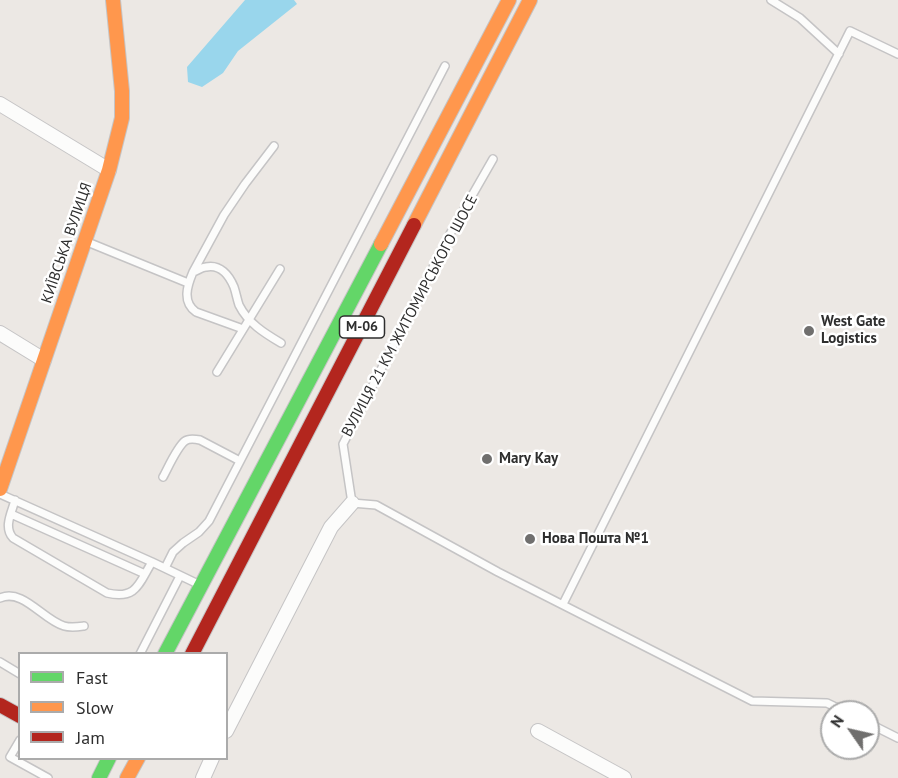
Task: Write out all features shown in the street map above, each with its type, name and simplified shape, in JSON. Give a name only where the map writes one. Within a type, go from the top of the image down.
[{"type":"main road","name":"КИЇВСЬКА ВУЛИЦЯ","points":[[0,489],[86,241],[109,170],[122,118],[122,91],[113,0]]},
{"type":"main road","name":"М-06","points":[[166,652],[509,0]]},
{"type":"main road","name":"М-06","points":[[193,652],[530,0]]},
{"type":"main road","points":[[0,705],[18,714]]},
{"type":"main road","points":[[99,778],[104,760],[128,778],[137,760]]},
{"type":"street","points":[[0,104],[109,170]]},
{"type":"street","points":[[0,333],[44,360]]},
{"type":"street","points":[[228,727],[331,527],[352,503]]},
{"type":"street","points":[[538,731],[624,778]]},
{"type":"street","points":[[202,778],[212,760]]},
{"type":"lane","points":[[771,0],[800,18],[839,54]]},
{"type":"lane","points":[[562,604],[850,31],[898,54]]},
{"type":"lane","points":[[165,568],[173,552],[199,532],[209,521],[445,66]]},
{"type":"lane","points":[[243,329],[196,312],[190,307],[187,301],[188,283],[224,215],[274,146]]},
{"type":"lane","name":"ВУЛИЦЯ 21 КМ ЖИТОМИРСЬКОГО ШОСЕ","points":[[352,503],[343,444],[450,234],[493,159]]},
{"type":"lane","points":[[86,241],[188,283]]},
{"type":"lane","points":[[193,272],[207,266],[220,268],[228,275],[235,288],[239,304],[249,319],[261,332],[281,343]]},
{"type":"lane","points":[[217,372],[280,269]]},
{"type":"lane","points":[[163,477],[180,447],[185,441],[192,439],[200,440],[240,461]]},
{"type":"lane","points":[[0,494],[201,585]]},
{"type":"lane","points":[[15,500],[8,529],[9,534],[107,593],[117,596],[128,594],[136,589],[152,562]]},
{"type":"lane","points":[[352,503],[376,505],[498,572],[752,701],[820,703]]},
{"type":"lane","points":[[11,514],[145,574]]},
{"type":"lane","points":[[141,652],[180,576]]},
{"type":"lane","points":[[0,598],[12,596],[22,600],[57,623],[72,627],[84,626]]},
{"type":"lane","points":[[0,662],[18,673]]},
{"type":"lane","points":[[880,729],[898,738]]},
{"type":"lane","points":[[18,743],[10,757],[48,778]]},
{"type":"water","points":[[245,0],[294,0],[297,4],[238,51],[223,73],[202,87],[188,82],[187,67]]},
{"type":"traffic: fast","points":[[166,652],[381,244]]},
{"type":"traffic: fast","points":[[99,778],[108,760]]},
{"type":"traffic: slow","points":[[0,489],[109,170],[122,118],[122,91],[113,0]]},
{"type":"traffic: slow","points":[[381,244],[509,0]]},
{"type":"traffic: slow","points":[[414,225],[530,0]]},
{"type":"traffic: slow","points":[[127,778],[137,760]]},
{"type":"traffic: jam","points":[[193,652],[414,225]]},
{"type":"traffic: jam","points":[[0,705],[18,715]]},
{"type":"place","name":"West Gate Logistics","points":[[809,331]]},
{"type":"place","name":"Mary Kay","points":[[487,459]]},
{"type":"place","name":"Нова Пошта №1","points":[[530,539]]}]
